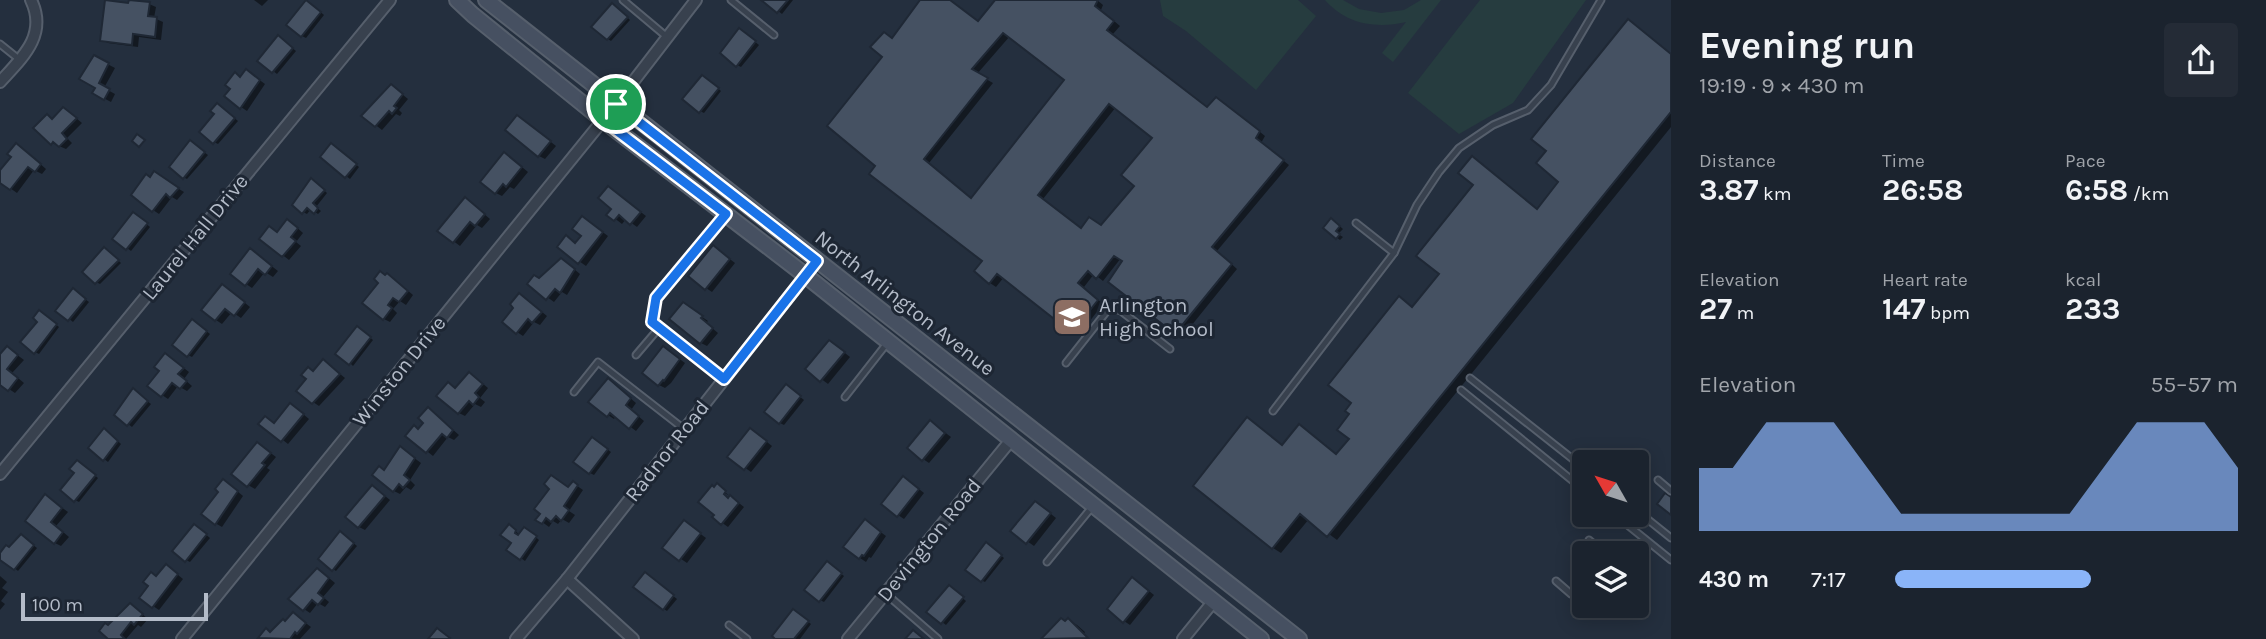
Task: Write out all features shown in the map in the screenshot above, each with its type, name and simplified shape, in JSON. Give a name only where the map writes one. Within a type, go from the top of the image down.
[{"type":"main road","name":"North Arlington Avenue","points":[[457,0],[603,120],[805,275],[1261,639]]},
{"type":"main road","name":"North Arlington Avenue","points":[[486,0],[1299,639]]},
{"type":"street","points":[[0,82],[29,50],[36,37],[37,19],[31,0]]},
{"type":"street","name":"Laurel Hall Drive","points":[[0,474],[390,0]]},
{"type":"street","name":"Winston Drive","points":[[182,639],[616,104],[696,0]]},
{"type":"street","name":"Radnor Road","points":[[516,639],[567,579],[817,261]]},
{"type":"street","name":"Devington Road","points":[[848,639],[1011,440]]},
{"type":"street","points":[[567,579],[633,639]]},
{"type":"street","points":[[1182,639],[1213,602]]},
{"type":"lane","points":[[623,0],[667,37]]},
{"type":"lane","points":[[731,0],[774,34]]},
{"type":"lane","points":[[1273,411],[1394,253],[1417,205],[1439,172],[1460,148],[1493,125],[1528,110],[1551,85],[1601,0]]},
{"type":"lane","points":[[0,44],[20,60]]},
{"type":"lane","points":[[724,379],[652,322],[656,298],[726,214]]},
{"type":"lane","points":[[1356,223],[1394,253]]},
{"type":"lane","points":[[1066,363],[1107,311],[1114,309],[1121,311],[1170,349]]},
{"type":"lane","points":[[636,355],[659,328]]},
{"type":"lane","points":[[845,397],[888,342]]},
{"type":"lane","points":[[574,392],[598,362],[684,429]]},
{"type":"lane","points":[[1471,378],[1572,458]]},
{"type":"lane","points":[[1461,390],[1572,480]]},
{"type":"lane","points":[[1658,481],[1671,491]]},
{"type":"lane","points":[[1047,562],[1093,506]]},
{"type":"lane","points":[[1649,520],[1671,538]]},
{"type":"lane","points":[[1630,527],[1671,560]]},
{"type":"lane","points":[[1651,544],[1661,530]]},
{"type":"lane","points":[[1556,581],[1572,594]]},
{"type":"lane","points":[[885,593],[938,639]]},
{"type":"lane","points":[[729,625],[747,639]]},
{"type":"green space","points":[[1160,0],[1298,0],[1316,16],[1256,90],[1186,31],[1163,16]]},
{"type":"green space","points":[[1325,0],[1343,0],[1359,9],[1381,13],[1404,10],[1421,0],[1441,0],[1393,62],[1382,53],[1406,22],[1383,25],[1362,23],[1342,15]]},
{"type":"green space","points":[[1480,0],[1586,0],[1513,103],[1459,134],[1408,93]]},
{"type":"building","points":[[105,0],[150,2],[148,16],[157,17],[155,37],[133,34],[132,45],[100,41]]},
{"type":"building","points":[[306,0],[321,12],[301,37],[286,25]]},
{"type":"building","points":[[761,0],[788,0],[777,13]]},
{"type":"building","points":[[920,0],[950,0],[978,21],[995,0],[1098,0],[1095,6],[1114,21],[1107,30],[1207,107],[1216,97],[1260,131],[1256,138],[1284,160],[1212,247],[1232,264],[1175,334],[1108,282],[1122,261],[1114,256],[1096,279],[1088,271],[1078,283],[1098,300],[1072,333],[997,274],[989,284],[974,271],[982,261],[869,174],[875,166],[827,126],[882,57],[870,47],[884,32],[892,38]],"holes":[[[1003,33],[1064,80],[971,198],[924,159],[988,78],[972,69]],[[1109,104],[1152,138],[1121,175],[1134,186],[1101,225],[1089,217],[1081,228],[1038,195]]]},
{"type":"building","points":[[612,3],[628,17],[607,40],[591,27]]},
{"type":"building","points":[[1628,19],[1671,54],[1671,112],[1327,537],[1300,514],[1272,549],[1193,486],[1247,417],[1282,445],[1299,424],[1336,454],[1349,439],[1337,430],[1349,414],[1345,411],[1351,403],[1328,385],[1399,296],[1412,307],[1439,274],[1416,256],[1473,185],[1458,173],[1472,156],[1537,209],[1558,182],[1536,163],[1546,151],[1531,139]]},
{"type":"building","points":[[739,28],[756,41],[736,67],[720,53]]},
{"type":"building","points":[[278,35],[293,48],[272,73],[257,61]]},
{"type":"building","points":[[94,55],[109,63],[99,83],[110,89],[104,100],[92,93],[95,88],[79,79]]},
{"type":"building","points":[[246,69],[260,80],[240,109],[224,96],[230,89],[225,85],[235,72],[240,77]]},
{"type":"building","points":[[702,75],[719,88],[699,113],[682,99]]},
{"type":"building","points":[[391,84],[403,94],[394,106],[397,108],[392,114],[389,111],[375,127],[361,116]]},
{"type":"building","points":[[217,103],[235,118],[213,144],[199,132],[214,114],[210,111]]},
{"type":"building","points":[[63,107],[77,118],[62,133],[67,139],[59,147],[53,142],[51,145],[33,128],[47,114],[52,119]]},
{"type":"building","points":[[517,115],[551,141],[538,157],[505,130]]},
{"type":"building","points":[[137,134],[145,140],[139,147],[132,141]]},
{"type":"building","points":[[190,140],[205,152],[183,179],[169,167]]},
{"type":"building","points":[[16,143],[41,164],[35,172],[28,167],[10,190],[0,183],[0,170],[11,157],[7,154]]},
{"type":"building","points":[[331,143],[357,164],[345,178],[320,157]]},
{"type":"building","points":[[504,152],[522,167],[506,187],[503,184],[495,194],[480,182]]},
{"type":"building","points":[[154,171],[179,188],[170,198],[166,194],[152,212],[131,195],[146,174],[150,177]]},
{"type":"building","points":[[311,178],[325,190],[313,203],[318,208],[314,214],[307,208],[302,214],[292,205]]},
{"type":"building","points":[[608,186],[641,212],[630,225],[619,215],[614,221],[606,215],[611,209],[598,198]]},
{"type":"building","points":[[465,197],[485,214],[475,226],[470,222],[453,243],[437,231]]},
{"type":"building","points":[[133,212],[148,223],[126,250],[112,239]]},
{"type":"building","points":[[582,216],[603,232],[578,264],[557,247],[566,235],[575,243],[581,236],[572,229]]},
{"type":"building","points":[[1331,218],[1340,226],[1336,231],[1340,234],[1336,239],[1323,228]]},
{"type":"building","points":[[287,219],[298,228],[291,237],[296,241],[282,257],[259,239],[269,226],[277,232]]},
{"type":"building","points":[[713,245],[730,259],[705,290],[688,276]]},
{"type":"building","points":[[104,247],[119,260],[95,284],[82,272]]},
{"type":"building","points":[[250,248],[272,266],[265,275],[258,269],[245,286],[230,274]]},
{"type":"building","points":[[561,258],[575,269],[560,293],[555,289],[546,300],[527,284],[534,275],[539,278]]},
{"type":"building","points":[[380,271],[385,275],[387,273],[408,291],[399,302],[393,298],[388,305],[392,308],[383,320],[362,303],[378,283],[374,279]]},
{"type":"building","points":[[222,284],[245,302],[234,316],[225,309],[215,321],[201,310]]},
{"type":"building","points":[[73,288],[86,299],[68,321],[55,311]]},
{"type":"building","points":[[519,293],[542,312],[532,323],[528,319],[516,334],[502,322],[513,308],[510,304]]},
{"type":"building","points":[[683,302],[703,316],[701,318],[713,328],[700,344],[669,319]]},
{"type":"building","points":[[39,310],[57,324],[34,354],[20,342],[37,322],[33,318]]},
{"type":"building","points":[[192,319],[207,331],[187,357],[172,345]]},
{"type":"building","points":[[357,326],[371,337],[349,365],[335,354]]},
{"type":"building","points":[[829,340],[845,352],[820,382],[805,369]]},
{"type":"building","points":[[7,346],[18,355],[7,369],[18,378],[8,391],[0,385],[0,354]]},
{"type":"building","points":[[663,346],[680,359],[658,386],[642,373]]},
{"type":"building","points":[[165,353],[184,368],[178,374],[187,381],[180,389],[172,383],[161,397],[147,386],[159,371],[154,367]]},
{"type":"building","points":[[323,359],[340,374],[312,404],[296,391],[306,379],[301,375],[308,367],[313,371]]},
{"type":"building","points":[[469,372],[483,384],[475,393],[479,397],[473,405],[469,401],[458,414],[436,396],[448,382],[455,388]]},
{"type":"building","points":[[608,378],[631,398],[626,405],[639,416],[629,429],[610,413],[607,417],[588,402]]},
{"type":"building","points":[[786,384],[801,396],[779,424],[764,412]]},
{"type":"building","points":[[133,388],[148,401],[127,426],[114,415]]},
{"type":"building","points":[[290,403],[304,414],[281,442],[258,424],[265,416],[274,423]]},
{"type":"building","points":[[428,407],[453,430],[447,438],[442,434],[426,453],[405,436],[414,425],[418,429],[423,423],[418,418]]},
{"type":"building","points":[[930,420],[945,433],[922,461],[907,448]]},
{"type":"building","points":[[104,428],[118,441],[103,461],[88,448]]},
{"type":"building","points":[[750,428],[767,441],[744,470],[727,457]]},
{"type":"building","points":[[592,437],[608,449],[589,474],[573,462]]},
{"type":"building","points":[[257,442],[271,453],[247,487],[231,474]]},
{"type":"building","points":[[400,446],[415,458],[404,475],[410,480],[403,488],[399,484],[393,492],[372,475],[379,466],[384,470]]},
{"type":"building","points":[[77,460],[96,475],[74,502],[60,490],[74,473],[69,469]]},
{"type":"building","points":[[551,475],[568,487],[573,481],[578,485],[564,506],[569,510],[561,521],[556,516],[551,522],[546,518],[542,524],[535,520],[540,514],[534,509],[549,489],[544,484]]},
{"type":"building","points":[[903,476],[919,489],[897,517],[881,504]]},
{"type":"building","points":[[223,479],[238,491],[215,525],[201,514],[218,492],[215,489]]},
{"type":"building","points":[[717,483],[726,491],[724,494],[728,498],[730,495],[739,503],[721,525],[712,517],[714,515],[698,502],[712,485],[714,487]]},
{"type":"building","points":[[372,485],[385,496],[358,528],[345,517]]},
{"type":"building","points":[[1665,493],[1671,497],[1671,515],[1657,504]]},
{"type":"building","points":[[45,494],[62,508],[51,522],[63,532],[54,544],[25,521]]},
{"type":"building","points":[[1035,501],[1051,513],[1026,544],[1010,531]]},
{"type":"building","points":[[865,519],[881,532],[859,559],[843,547]]},
{"type":"building","points":[[684,520],[701,533],[679,561],[662,548]]},
{"type":"building","points":[[194,524],[207,534],[185,562],[172,551]]},
{"type":"building","points":[[509,524],[518,535],[524,527],[537,536],[520,560],[506,550],[511,543],[500,535]]},
{"type":"building","points":[[340,531],[354,543],[332,571],[318,559]]},
{"type":"building","points":[[21,534],[34,545],[14,570],[0,560],[0,553]]},
{"type":"building","points":[[986,542],[1002,555],[981,582],[965,570]]},
{"type":"building","points":[[827,561],[842,573],[819,602],[804,590]]},
{"type":"building","points":[[166,564],[178,574],[152,608],[139,598],[148,586],[143,582],[151,572],[156,576]]},
{"type":"building","points":[[317,568],[329,578],[318,593],[324,598],[318,605],[312,600],[303,611],[288,599]]},
{"type":"building","points":[[645,572],[674,595],[663,610],[633,587]]},
{"type":"building","points":[[1132,577],[1149,591],[1123,623],[1107,609]]},
{"type":"building","points":[[949,585],[964,597],[941,624],[926,612]]},
{"type":"building","points":[[130,603],[143,614],[134,625],[131,622],[121,635],[125,639],[108,639],[99,631]]},
{"type":"building","points":[[793,609],[809,621],[794,639],[775,639],[772,636]]},
{"type":"building","points":[[293,612],[306,623],[297,634],[295,632],[290,639],[258,638],[266,628],[270,632]]},
{"type":"building","points":[[1061,618],[1065,621],[1068,618],[1088,638],[1041,639]]},
{"type":"building","points":[[437,628],[450,638],[428,639]]},
{"type":"building","points":[[913,630],[924,639],[905,639]]},
{"type":"place","name":"Arlington High School","points":[[1072,317]]},
{"type":"route","points":[[616,104],[817,261],[724,379],[652,322],[656,298],[726,214],[603,120],[616,104]]}]
